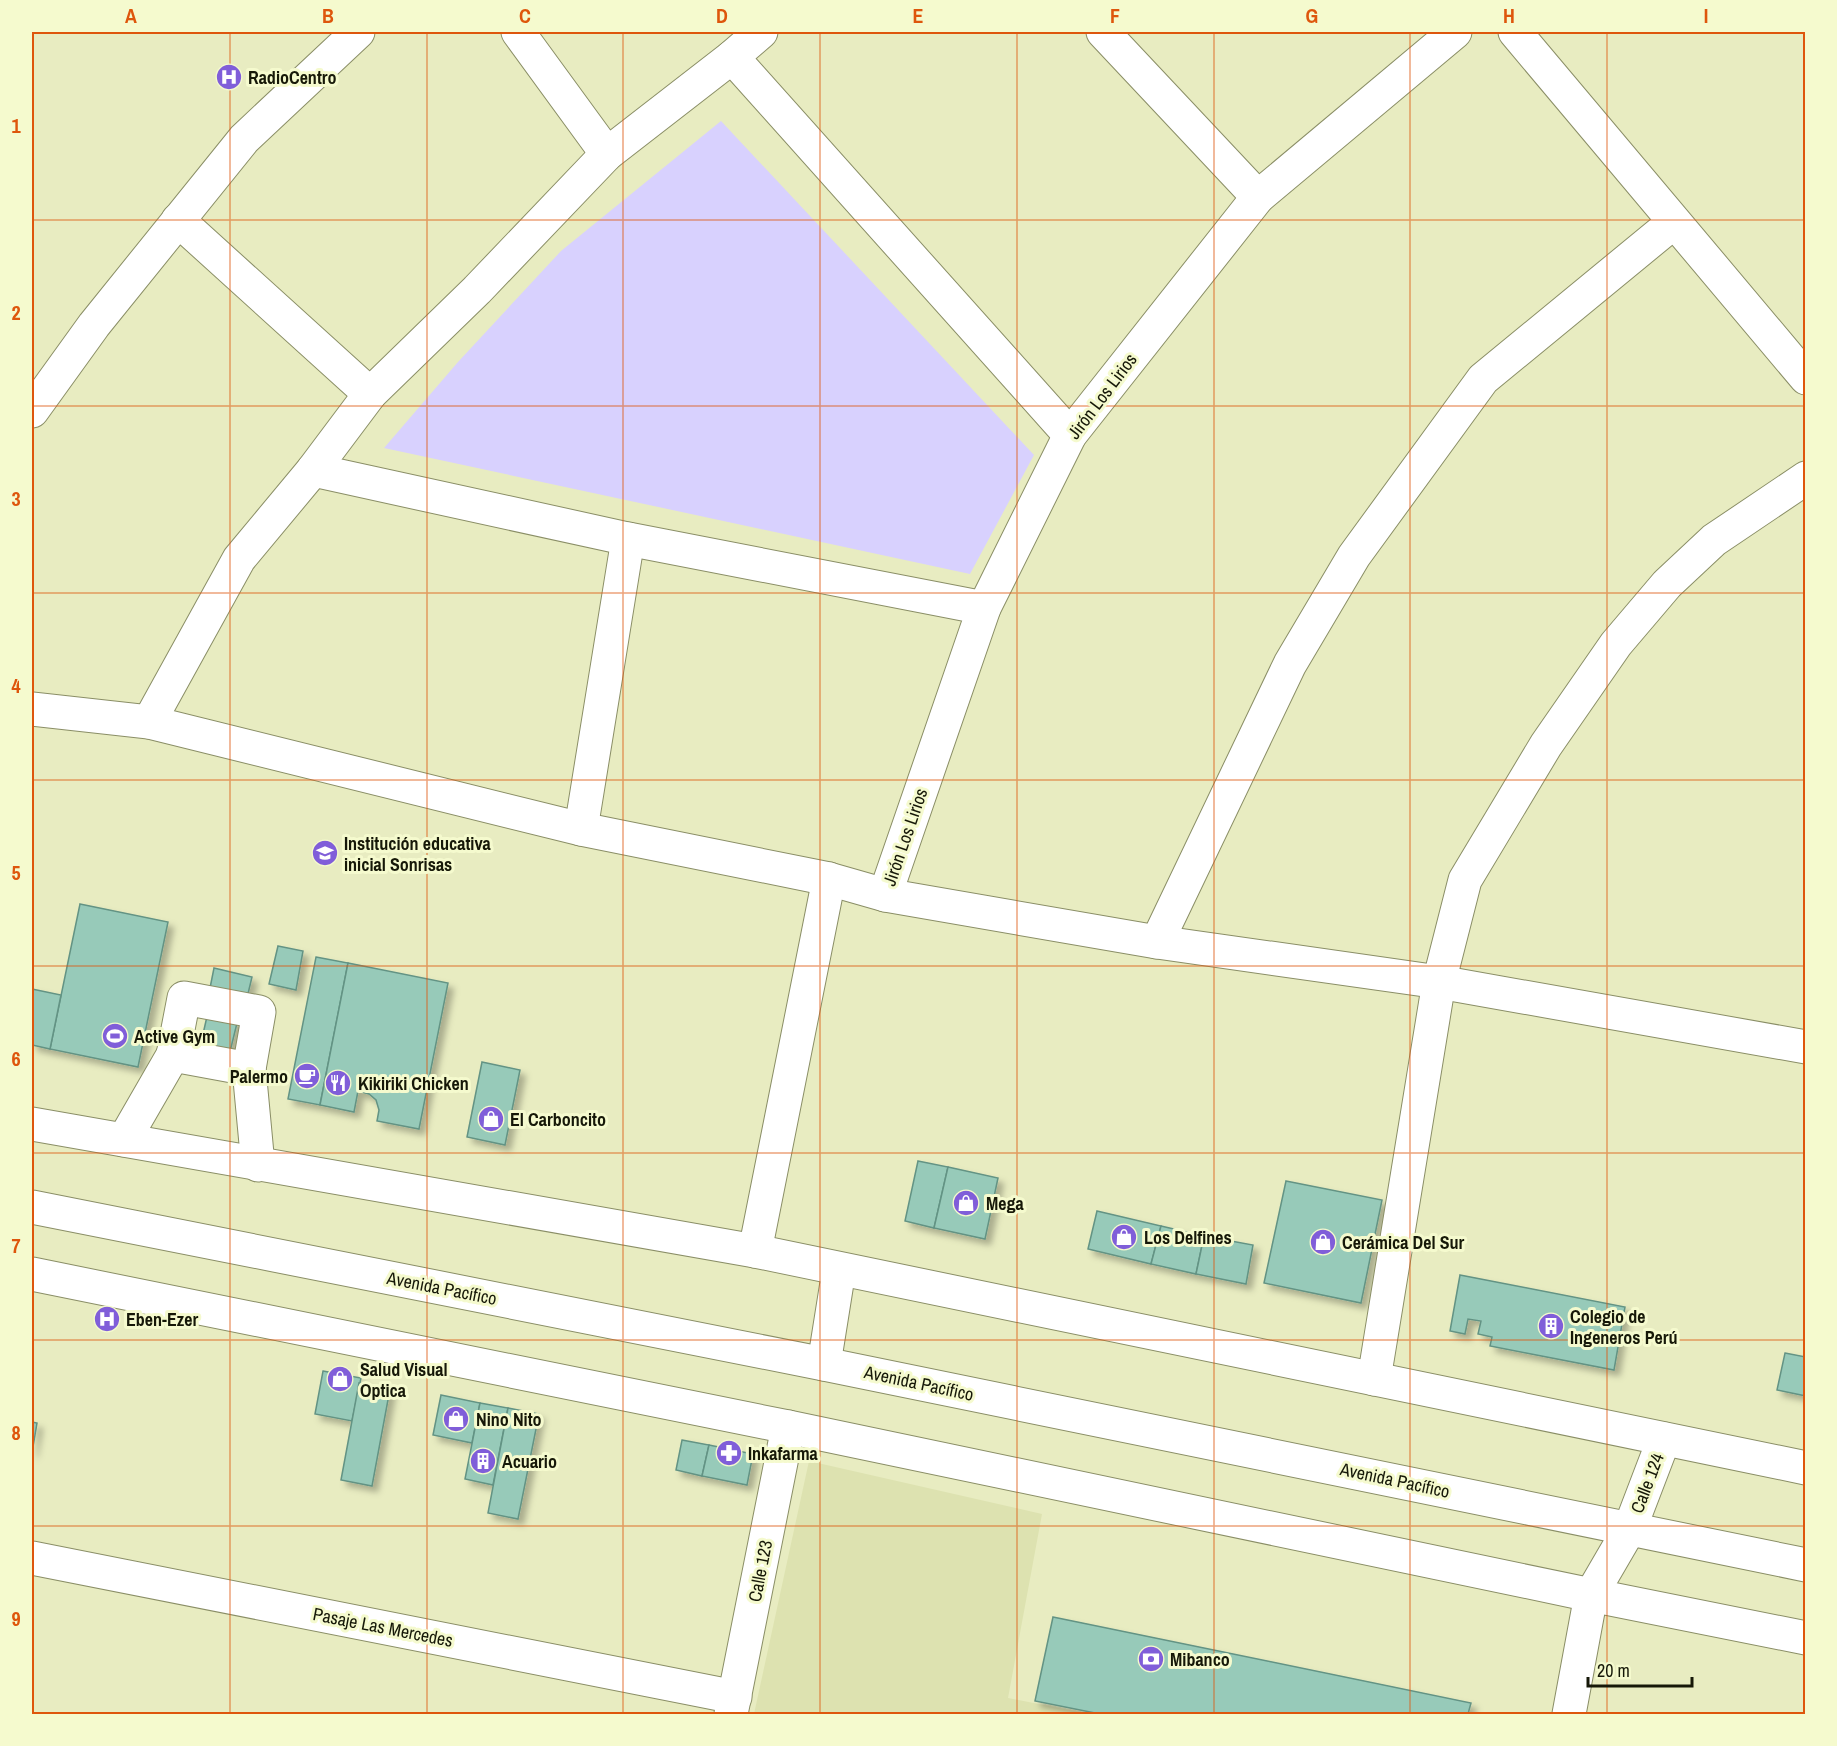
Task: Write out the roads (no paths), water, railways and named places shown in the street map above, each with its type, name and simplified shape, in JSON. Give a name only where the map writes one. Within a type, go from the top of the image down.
[{"type":"street","points":[[32,411],[93,325],[244,140],[358,32]]},
{"type":"street","points":[[518,32],[607,154]]},
{"type":"street","points":[[149,722],[240,560],[313,470],[370,394],[477,290],[607,154],[761,32]]},
{"type":"street","points":[[1103,32],[1258,197]]},
{"type":"street","name":"Jirón Los Lirios","points":[[885,895],[984,608],[1070,435],[1258,197],[1455,32]]},
{"type":"street","points":[[1515,32],[1806,378]]},
{"type":"street","points":[[732,57],[1070,435]]},
{"type":"street","points":[[178,220],[370,394]]},
{"type":"street","points":[[1157,942],[1290,664],[1354,556],[1482,379],[1674,222]]},
{"type":"street","points":[[313,470],[628,539],[984,608]]},
{"type":"street","points":[[1374,1379],[1439,982],[1465,880],[1546,745],[1616,644],[1667,584],[1714,540],[1806,478]]},
{"type":"street","points":[[581,829],[628,539]]},
{"type":"street","points":[[32,708],[149,722],[581,829],[828,879],[885,895],[1157,942],[1439,982],[1806,1047]]},
{"type":"street","points":[[755,1251],[828,879]]},
{"type":"street","points":[[124,1140],[173,1055],[184,998],[259,1012],[249,1068],[258,1165]]},
{"type":"street","points":[[173,1055],[249,1068]]},
{"type":"street","points":[[32,1124],[755,1251],[1806,1468]]},
{"type":"street","name":"Avenida Pacífico","points":[[32,1207],[825,1364],[1806,1565]]},
{"type":"street","points":[[825,1364],[839,1270]]},
{"type":"street","points":[[32,1274],[788,1427],[1806,1638]]},
{"type":"street","name":"Calle 123","points":[[733,1706],[788,1427]]},
{"type":"street","name":"Calle 124","points":[[1591,1595],[1630,1528],[1664,1439]]},
{"type":"street","name":"Pasaje Las Mercedes","points":[[32,1558],[733,1706]]},
{"type":"street","points":[[1569,1714],[1591,1595]]},
{"type":"place","name":"RadioCentro","points":[[229,77]]},
{"type":"place","name":"Institución educativa inicial Sonrisas","points":[[325,853]]},
{"type":"place","name":"Active Gym","points":[[115,1036]]},
{"type":"place","name":"Palermo","points":[[307,1076]]},
{"type":"place","name":"Kikiriki Chicken","points":[[338,1083]]},
{"type":"place","name":"El Carboncito","points":[[491,1119]]},
{"type":"place","name":"Mega","points":[[966,1203]]},
{"type":"place","name":"Los Delfines","points":[[1124,1237]]},
{"type":"place","name":"Cerámica Del Sur","points":[[1323,1242]]},
{"type":"place","name":"Eben-Ezer","points":[[107,1319]]},
{"type":"place","name":"Colegio de Ingeneros Perú","points":[[1551,1326]]},
{"type":"place","name":"Salud Visual Optica","points":[[340,1379]]},
{"type":"place","name":"Nino Nito","points":[[456,1419]]},
{"type":"place","name":"Inkafarma","points":[[729,1453]]},
{"type":"place","name":"Acuario","points":[[483,1461]]},
{"type":"place","name":"Mibanco","points":[[1151,1659]]}]
